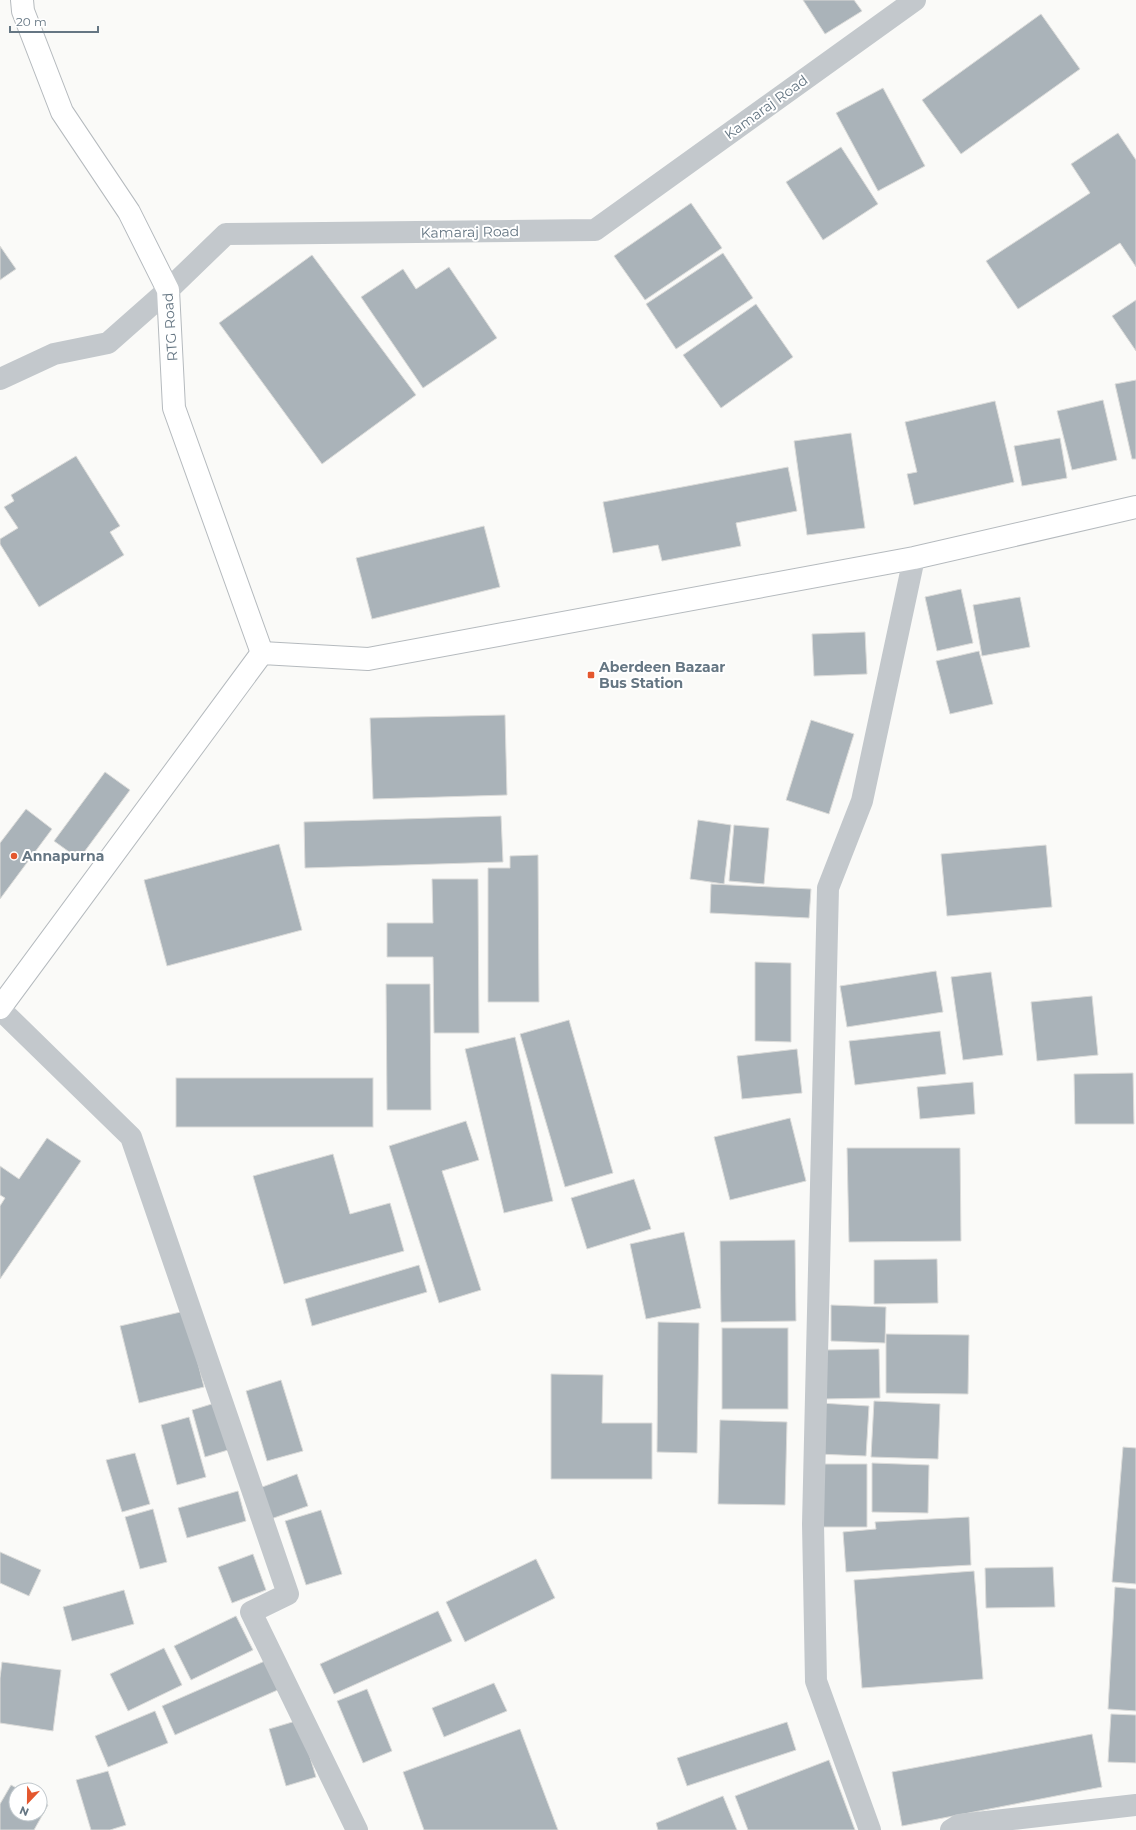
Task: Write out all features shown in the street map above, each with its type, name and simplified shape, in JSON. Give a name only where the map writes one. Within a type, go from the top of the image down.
[{"type":"main road","name":"RTG Road","points":[[22,0],[23,11],[62,112],[129,212],[168,290],[174,408],[262,653]]},
{"type":"main road","points":[[0,1008],[262,653],[368,659],[914,558],[1136,507]]},
{"type":"street","name":"Kamaraj Road","points":[[0,379],[54,354],[108,343],[168,290],[226,234],[595,230],[915,0]]},
{"type":"street","points":[[870,1830],[816,1681],[813,1524],[828,888],[862,801],[914,558]]},
{"type":"street","points":[[0,1008],[131,1137],[288,1594],[251,1612],[357,1830]]},
{"type":"street","points":[[951,1830],[959,1825],[1136,1805]]},
{"type":"building","points":[[803,0],[854,0],[862,11],[825,34]]},
{"type":"building","points":[[1041,14],[1080,69],[961,154],[922,100]]},
{"type":"building","points":[[883,88],[925,166],[878,191],[836,113]]},
{"type":"building","points":[[1118,133],[1136,160],[1136,267],[1120,243],[1018,309],[986,261],[1090,193],[1071,164]]},
{"type":"building","points":[[841,147],[878,204],[823,240],[786,182]]},
{"type":"building","points":[[691,203],[722,248],[645,300],[614,256]]},
{"type":"building","points":[[0,246],[16,269],[0,280]]},
{"type":"building","points":[[723,253],[753,298],[676,349],[646,304]]},
{"type":"building","points":[[312,255],[416,395],[322,464],[219,323]]},
{"type":"building","points":[[449,267],[497,338],[423,388],[361,297],[403,269],[416,289]]},
{"type":"building","points":[[1136,300],[1136,351],[1112,316]]},
{"type":"building","points":[[756,304],[793,357],[721,408],[683,355]]},
{"type":"building","points":[[1136,380],[1136,459],[1132,459],[1115,384]]},
{"type":"building","points":[[1103,400],[1117,460],[1072,470],[1057,411]]},
{"type":"building","points":[[995,401],[1014,482],[914,505],[907,474],[917,472],[905,422]]},
{"type":"building","points":[[851,433],[865,528],[807,535],[794,441]]},
{"type":"building","points":[[1060,438],[1067,478],[1022,486],[1014,446]]},
{"type":"building","points":[[76,456],[120,526],[110,532],[124,555],[39,607],[0,544],[0,539],[18,528],[4,507],[14,501],[11,495]]},
{"type":"building","points":[[788,467],[797,511],[736,523],[741,546],[662,561],[658,545],[613,553],[603,502]]},
{"type":"building","points":[[484,526],[500,587],[372,619],[356,558]]},
{"type":"building","points":[[961,589],[973,643],[937,651],[925,597]]},
{"type":"building","points":[[1020,597],[1030,647],[982,656],[973,605]]},
{"type":"building","points":[[865,632],[867,674],[814,676],[812,634]]},
{"type":"building","points":[[979,651],[993,704],[950,714],[936,661]]},
{"type":"building","points":[[505,715],[507,795],[373,799],[370,718]]},
{"type":"building","points":[[811,720],[854,734],[829,814],[786,800]]},
{"type":"building","points":[[105,772],[130,790],[79,859],[54,841]]},
{"type":"building","points":[[26,809],[52,829],[0,899],[0,843]]},
{"type":"building","points":[[501,816],[503,862],[305,868],[304,822]]},
{"type":"building","points":[[698,820],[731,825],[724,884],[690,879]]},
{"type":"building","points":[[734,825],[769,828],[764,884],[729,881]]},
{"type":"building","points":[[279,844],[302,930],[167,966],[144,880]]},
{"type":"building","points":[[1046,845],[1052,907],[947,916],[941,854]]},
{"type":"building","points":[[538,855],[539,1002],[488,1002],[488,868],[510,868],[510,856]]},
{"type":"building","points":[[432,879],[478,879],[479,1033],[434,1033],[433,957],[387,957],[387,923],[433,923]]},
{"type":"building","points":[[711,884],[811,889],[809,918],[710,913]]},
{"type":"building","points":[[755,962],[791,963],[791,1042],[755,1041]]},
{"type":"building","points":[[936,971],[943,1012],[847,1027],[840,986]]},
{"type":"building","points":[[991,972],[1003,1055],[963,1060],[951,977]]},
{"type":"building","points":[[386,984],[430,984],[431,1110],[387,1110]]},
{"type":"building","points":[[1092,996],[1098,1055],[1037,1061],[1031,1002]]},
{"type":"building","points":[[569,1020],[613,1173],[565,1187],[520,1034]]},
{"type":"building","points":[[940,1031],[946,1074],[855,1085],[849,1041]]},
{"type":"building","points":[[515,1037],[553,1201],[504,1213],[465,1049]]},
{"type":"building","points":[[797,1049],[802,1093],[742,1099],[737,1056]]},
{"type":"building","points":[[1133,1073],[1134,1124],[1075,1124],[1074,1074]]},
{"type":"building","points":[[176,1078],[373,1078],[373,1127],[176,1127]]},
{"type":"building","points":[[973,1082],[975,1114],[920,1119],[917,1087]]},
{"type":"building","points":[[790,1118],[806,1181],[730,1200],[714,1137]]},
{"type":"building","points":[[466,1121],[479,1160],[442,1171],[481,1290],[439,1303],[389,1146]]},
{"type":"building","points":[[47,1138],[81,1161],[0,1279],[0,1206],[5,1198],[0,1195],[0,1166],[19,1179]]},
{"type":"building","points":[[847,1148],[960,1148],[961,1241],[849,1242]]},
{"type":"building","points":[[333,1154],[350,1214],[390,1203],[404,1251],[284,1284],[253,1176]]},
{"type":"building","points":[[634,1179],[651,1229],[587,1249],[571,1198]]},
{"type":"building","points":[[684,1232],[701,1308],[646,1319],[630,1244]]},
{"type":"building","points":[[795,1240],[796,1321],[721,1322],[720,1241]]},
{"type":"building","points":[[937,1259],[938,1303],[874,1304],[874,1260]]},
{"type":"building","points":[[419,1265],[427,1292],[312,1326],[305,1299]]},
{"type":"building","points":[[831,1305],[886,1307],[885,1343],[831,1341]]},
{"type":"building","points":[[185,1311],[204,1387],[139,1403],[120,1326]]},
{"type":"building","points":[[658,1322],[699,1323],[697,1453],[657,1452]]},
{"type":"building","points":[[722,1328],[788,1328],[788,1409],[722,1409]]},
{"type":"building","points":[[886,1334],[969,1335],[968,1394],[886,1393]]},
{"type":"building","points":[[879,1349],[880,1398],[824,1399],[823,1350]]},
{"type":"building","points":[[551,1374],[603,1375],[602,1423],[652,1423],[652,1479],[551,1479]]},
{"type":"building","points":[[281,1380],[303,1451],[267,1461],[246,1391]]},
{"type":"building","points":[[874,1401],[940,1404],[938,1459],[871,1457]]},
{"type":"building","points":[[215,1403],[228,1450],[205,1457],[192,1410]]},
{"type":"building","points":[[820,1403],[869,1406],[866,1456],[817,1454]]},
{"type":"building","points":[[189,1417],[206,1477],[177,1485],[161,1425]]},
{"type":"building","points":[[720,1420],[787,1422],[785,1505],[718,1504]]},
{"type":"building","points":[[1123,1447],[1136,1448],[1136,1584],[1112,1582]]},
{"type":"building","points":[[135,1453],[150,1504],[122,1512],[106,1460]]},
{"type":"building","points":[[872,1463],[929,1465],[928,1513],[872,1512]]},
{"type":"building","points":[[818,1464],[867,1464],[867,1527],[819,1527]]},
{"type":"building","points":[[297,1474],[308,1506],[268,1520],[257,1489]]},
{"type":"building","points":[[238,1491],[246,1521],[187,1538],[178,1508]]},
{"type":"building","points":[[153,1509],[167,1562],[140,1569],[125,1517]]},
{"type":"building","points":[[321,1510],[342,1574],[306,1585],[285,1521]]},
{"type":"building","points":[[969,1517],[971,1565],[846,1572],[843,1532],[876,1529],[875,1522]]},
{"type":"building","points":[[0,1552],[41,1570],[29,1596],[0,1583]]},
{"type":"building","points":[[253,1554],[266,1590],[232,1603],[218,1567]]},
{"type":"building","points":[[536,1559],[555,1598],[465,1642],[446,1602]]},
{"type":"building","points":[[1053,1567],[1055,1607],[986,1608],[985,1568]]},
{"type":"building","points":[[974,1571],[983,1679],[862,1688],[854,1580]]},
{"type":"building","points":[[1115,1587],[1136,1589],[1136,1711],[1108,1709]]},
{"type":"building","points":[[124,1590],[134,1624],[72,1641],[63,1607]]},
{"type":"building","points":[[438,1611],[452,1641],[334,1694],[320,1664]]},
{"type":"building","points":[[236,1616],[253,1650],[191,1680],[174,1646]]},
{"type":"building","points":[[164,1648],[182,1685],[128,1711],[110,1674]]},
{"type":"building","points":[[267,1660],[280,1689],[175,1735],[162,1706]]},
{"type":"building","points":[[2,1662],[61,1670],[53,1731],[0,1723],[0,1678]]},
{"type":"building","points":[[494,1683],[507,1711],[444,1737],[432,1708]]},
{"type":"building","points":[[367,1689],[392,1751],[363,1763],[337,1701]]},
{"type":"building","points":[[155,1711],[168,1743],[108,1767],[95,1736]]},
{"type":"building","points":[[1111,1714],[1136,1715],[1136,1763],[1108,1762]]},
{"type":"building","points":[[299,1720],[316,1777],[286,1786],[269,1729]]},
{"type":"building","points":[[787,1722],[796,1750],[687,1786],[677,1758]]},
{"type":"building","points":[[520,1729],[558,1830],[424,1830],[403,1772]]},
{"type":"building","points":[[1092,1734],[1102,1787],[902,1826],[892,1772]]},
{"type":"building","points":[[829,1760],[855,1830],[748,1830],[735,1796]]},
{"type":"building","points":[[108,1771],[126,1825],[110,1830],[91,1830],[76,1780]]},
{"type":"building","points":[[8,1790],[8,1822],[38,1822],[34,1830],[0,1830],[0,1804]]},
{"type":"building","points":[[723,1796],[737,1830],[658,1830],[656,1823]]},
{"type":"place","name":"Aberdeen Bazaar Bus Station","points":[[591,675]]},
{"type":"place","name":"Annapurna","points":[[14,856]]}]
